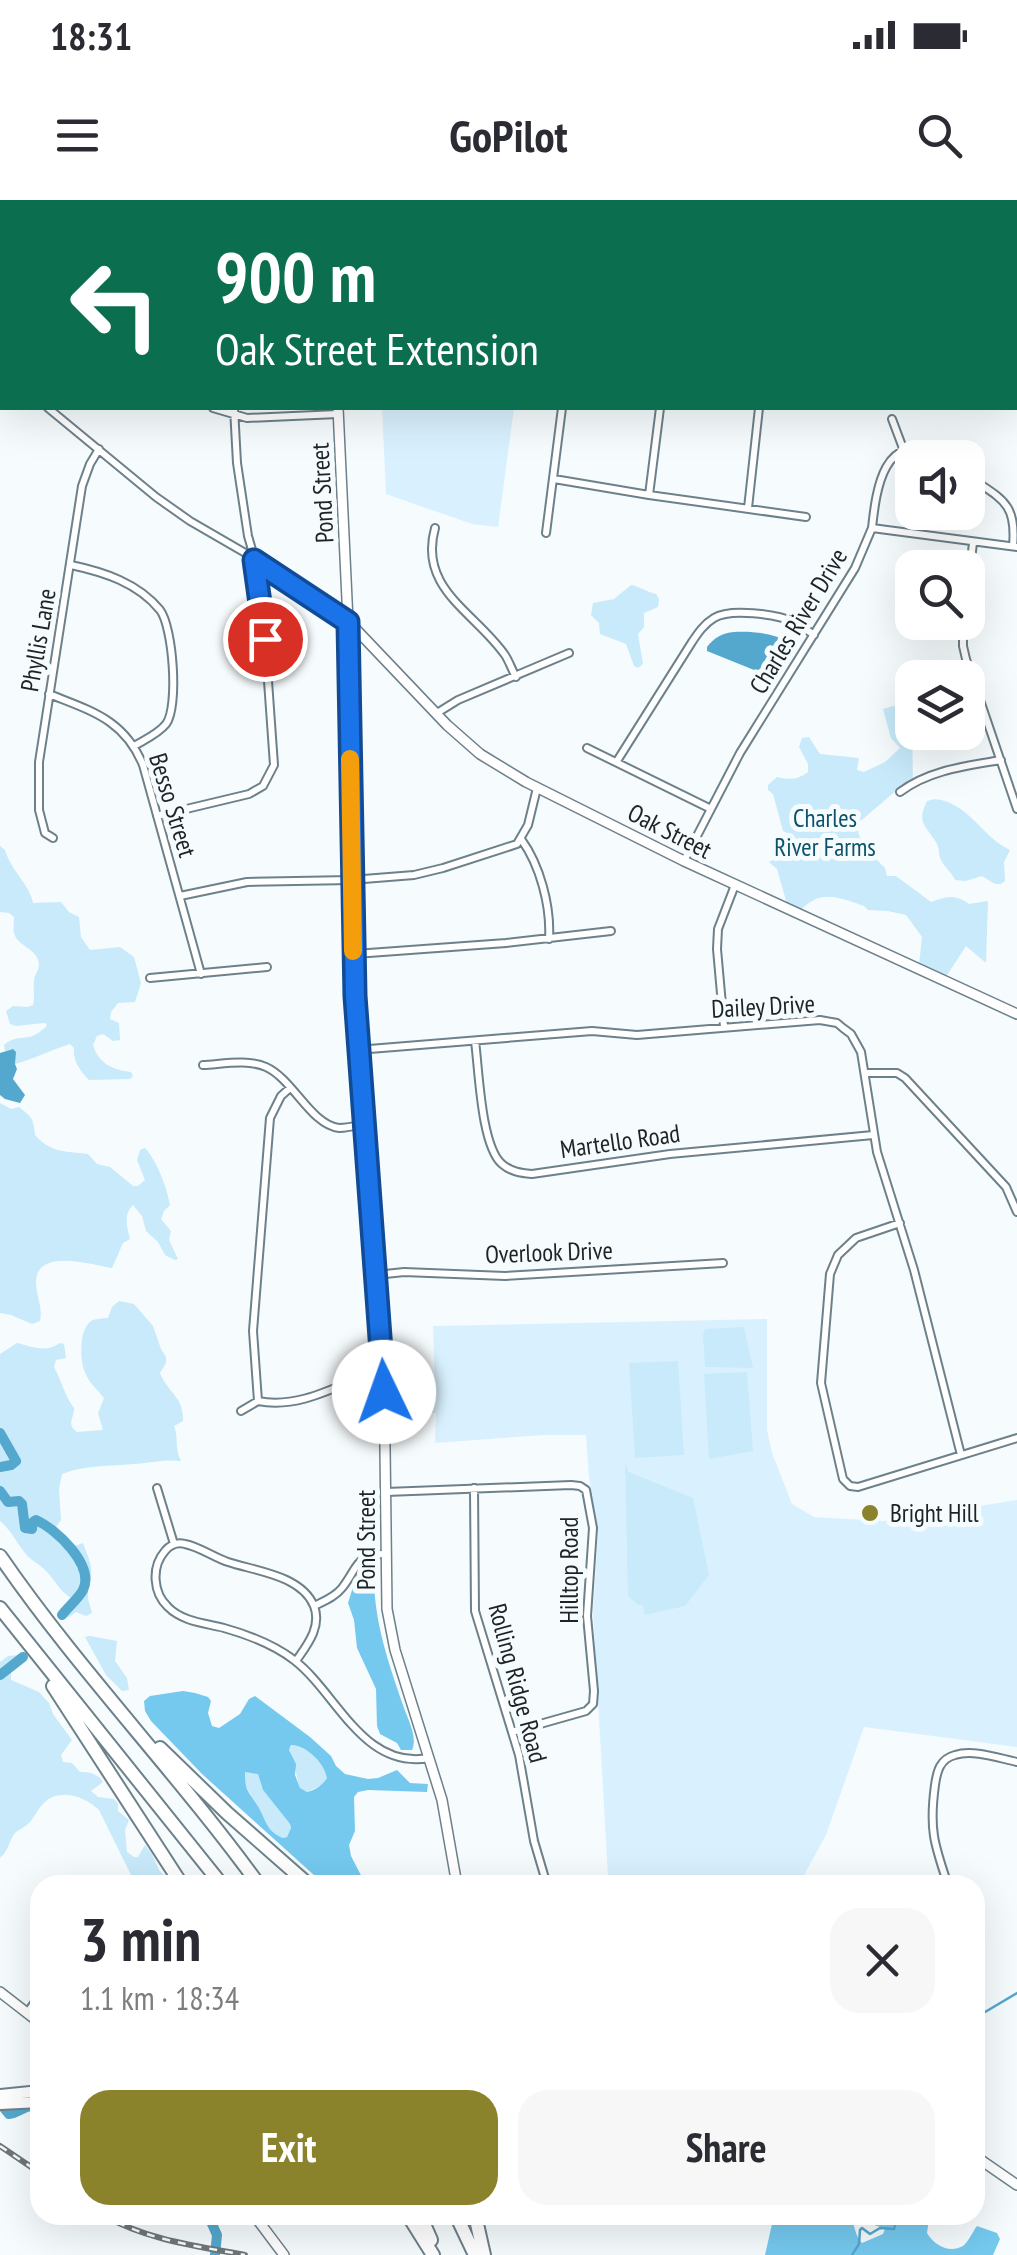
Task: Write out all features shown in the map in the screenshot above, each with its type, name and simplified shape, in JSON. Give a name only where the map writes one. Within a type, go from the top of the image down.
[{"type":"highway","points":[[0,1556],[251,1875]]},
{"type":"highway","points":[[0,1608],[214,1875]]},
{"type":"highway","points":[[20,1634],[176,1875]]},
{"type":"highway","points":[[72,1651],[188,1776],[297,1875]]},
{"type":"highway","points":[[415,2225],[436,2255]]},
{"type":"highway","points":[[424,2225],[436,2255]]},
{"type":"highway","points":[[461,2225],[475,2255]]},
{"type":"highway","points":[[477,2225],[484,2255]]},
{"type":"main road","name":"Pond Street","points":[[338,411],[348,622],[358,1050],[384,1368],[387,1609],[392,1638],[446,1819],[454,1875]]},
{"type":"main road","name":"Oak Street","points":[[348,622],[480,754],[537,788],[684,861],[1017,1014]]},
{"type":"main road","points":[[348,650],[356,643],[368,642]]},
{"type":"main road","points":[[0,1992],[30,2016]]},
{"type":"main road","points":[[0,2094],[30,2092]]},
{"type":"main road","points":[[0,2104],[30,2102]]},
{"type":"main road","points":[[985,2163],[1017,2185]]},
{"type":"main road","points":[[262,2225],[284,2255]]},
{"type":"street","points":[[50,410],[190,522],[348,622]]},
{"type":"street","points":[[546,533],[562,410]]},
{"type":"street","points":[[649,495],[660,410]]},
{"type":"street","points":[[748,508],[759,410]]},
{"type":"street","points":[[157,816],[249,794],[263,786],[274,765],[265,639],[237,463],[234,412],[246,418],[338,411]]},
{"type":"street","points":[[892,418],[900,440]]},
{"type":"street","name":"Phyllis Lane","points":[[53,838],[43,827],[38,784],[82,486],[100,450]]},
{"type":"street","points":[[872,528],[880,478],[895,458]]},
{"type":"street","points":[[554,479],[806,516]]},
{"type":"street","points":[[985,488],[1011,512],[1015,547]]},
{"type":"street","points":[[435,528],[430,556],[436,573],[452,599],[504,655],[516,676]]},
{"type":"street","name":"Charles River Drive","points":[[684,861],[740,753],[856,568],[872,528],[1015,547]]},
{"type":"street","points":[[972,550],[973,542]]},
{"type":"street","points":[[71,565],[125,582],[150,600],[166,620],[173,708],[164,727],[134,746]]},
{"type":"street","points":[[326,606],[339,603],[347,594]]},
{"type":"street","points":[[617,761],[701,628],[714,618],[729,614],[772,616],[794,622],[814,635]]},
{"type":"street","points":[[963,640],[1017,809]]},
{"type":"street","points":[[436,714],[458,700],[569,653]]},
{"type":"street","name":"Besso Street","points":[[50,694],[100,714],[134,746],[143,765],[201,974]]},
{"type":"street","points":[[587,748],[711,809]]},
{"type":"street","points":[[900,792],[936,773],[1001,760]]},
{"type":"street","points":[[180,896],[247,882],[392,878],[443,868],[510,847],[521,839],[537,788]]},
{"type":"street","points":[[521,839],[532,854],[541,885],[549,939]]},
{"type":"street","points":[[724,1027],[718,928],[735,885]]},
{"type":"street","points":[[354,954],[611,931]]},
{"type":"street","points":[[150,978],[266,968]]},
{"type":"street","name":"Dailey Drive","points":[[358,1050],[592,1031],[637,1035],[820,1020],[836,1023],[858,1044],[877,1152],[914,1270],[961,1455]]},
{"type":"street","name":"Martello Road","points":[[475,1041],[490,1147],[502,1164],[520,1173],[874,1135]]},
{"type":"street","points":[[203,1065],[262,1066],[277,1074],[327,1124],[343,1128],[363,1124]]},
{"type":"street","points":[[865,1073],[905,1078],[1006,1187],[1017,1212]]},
{"type":"street","points":[[258,1401],[254,1331],[270,1118],[281,1096],[290,1088]]},
{"type":"street","points":[[900,1223],[856,1238],[838,1256],[830,1274],[821,1383],[844,1481],[858,1487],[1017,1438]]},
{"type":"street","name":"Overlook Drive","points":[[376,1275],[404,1272],[505,1276],[723,1263]]},
{"type":"street","points":[[240,1411],[258,1401],[293,1402],[384,1368]]},
{"type":"street","name":"Hilltop Road","points":[[386,1492],[580,1486],[586,1493],[593,1528],[587,1616],[593,1704],[586,1711],[512,1732]]},
{"type":"street","points":[[157,1488],[174,1544]]},
{"type":"street","name":"Rolling Ridge Road","points":[[474,1488],[475,1611],[523,1774],[544,1875]]},
{"type":"street","points":[[296,1661],[316,1622],[314,1606],[301,1590],[186,1544],[174,1544],[162,1555],[156,1588],[168,1608],[188,1620],[262,1641],[296,1661],[366,1739],[406,1760],[430,1758]]},
{"type":"street","points":[[314,1606],[339,1591],[361,1560],[385,1554]]},
{"type":"street","points":[[944,1875],[931,1826],[941,1764],[966,1753],[1017,1762]]},
{"type":"street","points":[[27,2014],[30,2010]]},
{"type":"shaded area","points":[[382,410],[514,410],[498,527],[472,524],[386,494]]},
{"type":"shaded area","points":[[734,632],[761,633],[787,641],[771,674],[707,651],[715,639]]},
{"type":"shaded area","points":[[13,1049],[17,1069],[13,1079],[25,1095],[20,1103],[0,1095],[0,1053]]},
{"type":"shaded area","points":[[767,1319],[767,1430],[792,1504],[814,1517],[883,1521],[1017,1500],[1017,1747],[864,1727],[826,1835],[804,1875],[608,1875],[593,1612],[598,1534],[586,1435],[435,1443],[436,1413],[394,1413],[394,1396],[435,1394],[433,1326]]},
{"type":"shaded area","points":[[368,1562],[374,1565],[378,1619],[391,1671],[412,1728],[412,1750],[401,1750],[397,1743],[380,1734],[376,1689],[357,1648],[348,1603],[357,1574]]},
{"type":"shaded area","points":[[183,1691],[208,1697],[212,1726],[219,1728],[240,1714],[255,1696],[310,1737],[345,1774],[368,1779],[397,1770],[410,1783],[428,1784],[427,1792],[358,1792],[354,1797],[355,1831],[349,1845],[361,1875],[314,1875],[202,1774],[151,1721],[144,1701],[150,1696]],"holes":[[[291,1745],[319,1761],[327,1778],[307,1792],[300,1788],[289,1750]],[[245,1772],[258,1774],[263,1790],[290,1824],[287,1837],[268,1826],[247,1788]]]},
{"type":"shaded area","points":[[772,2225],[854,2225],[862,2243],[883,2234],[885,2229],[875,2225],[928,2225],[927,2233],[947,2249],[963,2246],[977,2226],[997,2233],[1000,2239],[993,2255],[765,2255]]},
{"type":"green space","points":[[631,585],[656,594],[659,599],[658,607],[644,613],[644,627],[638,634],[643,664],[638,668],[626,644],[600,634],[599,623],[591,615],[593,603],[614,599]]},
{"type":"green space","points":[[895,706],[895,742],[891,738],[883,709]]},
{"type":"green space","name":"Charles River Farms","points":[[809,737],[820,754],[859,758],[857,770],[864,772],[885,762],[898,750],[912,750],[913,788],[898,789],[856,825],[861,841],[885,868],[887,876],[896,876],[931,902],[951,897],[969,904],[988,901],[986,963],[966,946],[942,983],[918,974],[922,937],[906,915],[868,910],[845,900],[824,897],[791,918],[777,869],[769,862],[786,853],[791,835],[783,831],[768,785],[777,777],[793,779],[808,772],[799,747],[802,738]]},
{"type":"green space","points":[[935,799],[957,806],[1010,850],[1004,862],[1005,881],[995,884],[982,876],[955,880],[942,863],[937,844],[922,820],[927,801]]},
{"type":"green space","points":[[0,846],[33,903],[61,902],[79,917],[81,937],[90,950],[120,947],[134,957],[141,983],[135,1002],[118,1003],[111,1012],[110,1019],[119,1023],[120,1040],[113,1041],[103,1034],[97,1036],[93,1045],[108,1065],[131,1072],[130,1079],[89,1080],[78,1066],[70,1044],[15,1064],[13,1049],[5,1051],[7,1042],[33,1036],[47,1024],[16,1026],[10,1024],[6,1011],[13,1006],[33,1005],[39,964],[16,937],[14,917],[0,912]]},
{"type":"green space","points":[[0,1103],[11,1109],[19,1107],[27,1114],[35,1135],[47,1145],[88,1154],[133,1186],[145,1180],[137,1160],[140,1150],[145,1148],[167,1191],[170,1205],[161,1219],[171,1231],[169,1240],[178,1259],[165,1255],[146,1231],[142,1216],[133,1205],[127,1217],[130,1239],[123,1243],[112,1268],[67,1261],[45,1265],[38,1271],[36,1282],[40,1321],[32,1324],[0,1313]]},
{"type":"green space","points":[[119,1301],[134,1304],[153,1326],[166,1357],[160,1373],[183,1413],[183,1421],[174,1426],[181,1461],[97,1466],[62,1474],[61,1520],[54,1530],[75,1546],[83,1543],[91,1568],[88,1600],[92,1613],[86,1616],[76,1612],[62,1618],[71,1598],[27,1555],[0,1521],[0,1354],[17,1343],[44,1348],[64,1344],[66,1358],[56,1360],[54,1367],[74,1408],[72,1426],[77,1432],[103,1430],[98,1413],[104,1398],[86,1374],[82,1344],[87,1325],[92,1320],[108,1318]]},
{"type":"green space","points":[[744,1327],[753,1368],[705,1367],[705,1329]]},
{"type":"green space","points":[[678,1361],[684,1455],[635,1458],[629,1363]]},
{"type":"green space","points":[[747,1372],[753,1451],[709,1459],[704,1374]]},
{"type":"green space","points":[[625,1463],[629,1472],[693,1498],[709,1575],[685,1606],[645,1615],[643,1605],[628,1596]]},
{"type":"green space","points":[[85,1637],[117,1641],[115,1661],[127,1678],[129,1690],[122,1691],[106,1675]]},
{"type":"green space","points":[[21,1655],[20,1664],[11,1671],[11,1680],[39,1692],[72,1740],[61,1755],[63,1762],[101,1779],[103,1782],[91,1791],[98,1797],[114,1799],[118,1811],[129,1820],[125,1830],[127,1852],[138,1857],[145,1845],[164,1875],[131,1875],[99,1810],[71,1795],[56,1796],[43,1804],[29,1823],[16,1832],[0,1858],[0,1662],[8,1656]]},
{"type":"green space","points":[[292,1745],[309,1752],[325,1766],[327,1778],[321,1785],[307,1792],[300,1789],[289,1750]]},
{"type":"green space","points":[[245,1772],[258,1773],[263,1790],[290,1824],[287,1837],[268,1826],[247,1788]]},
{"type":"waterway","points":[[0,1433],[16,1461],[0,1467]]},
{"type":"waterway","points":[[0,1491],[8,1502],[22,1504],[25,1528],[32,1529],[36,1520],[63,1540],[79,1559],[84,1570],[83,1590],[62,1615]]},
{"type":"waterway","points":[[0,1675],[23,1657]]},
{"type":"waterway","points":[[985,2012],[1017,1993]]},
{"type":"waterway","points":[[0,2103],[9,2114],[30,2107]]},
{"type":"waterway","points":[[212,2225],[217,2235],[215,2255]]},
{"type":"waterway","points":[[852,2255],[862,2228],[870,2234],[880,2228],[894,2229],[895,2225]]},
{"type":"railway","points":[[0,2146],[30,2166]]},
{"type":"railway","points":[[123,2225],[190,2245],[245,2255]]},
{"type":"slow traffic","points":[[350,759],[353,951]]},
{"type":"place","name":"Bright Hill","points":[[870,1513]]},
{"type":"route","points":[[265,639],[254,560],[348,622],[355,996],[384,1392]]}]
